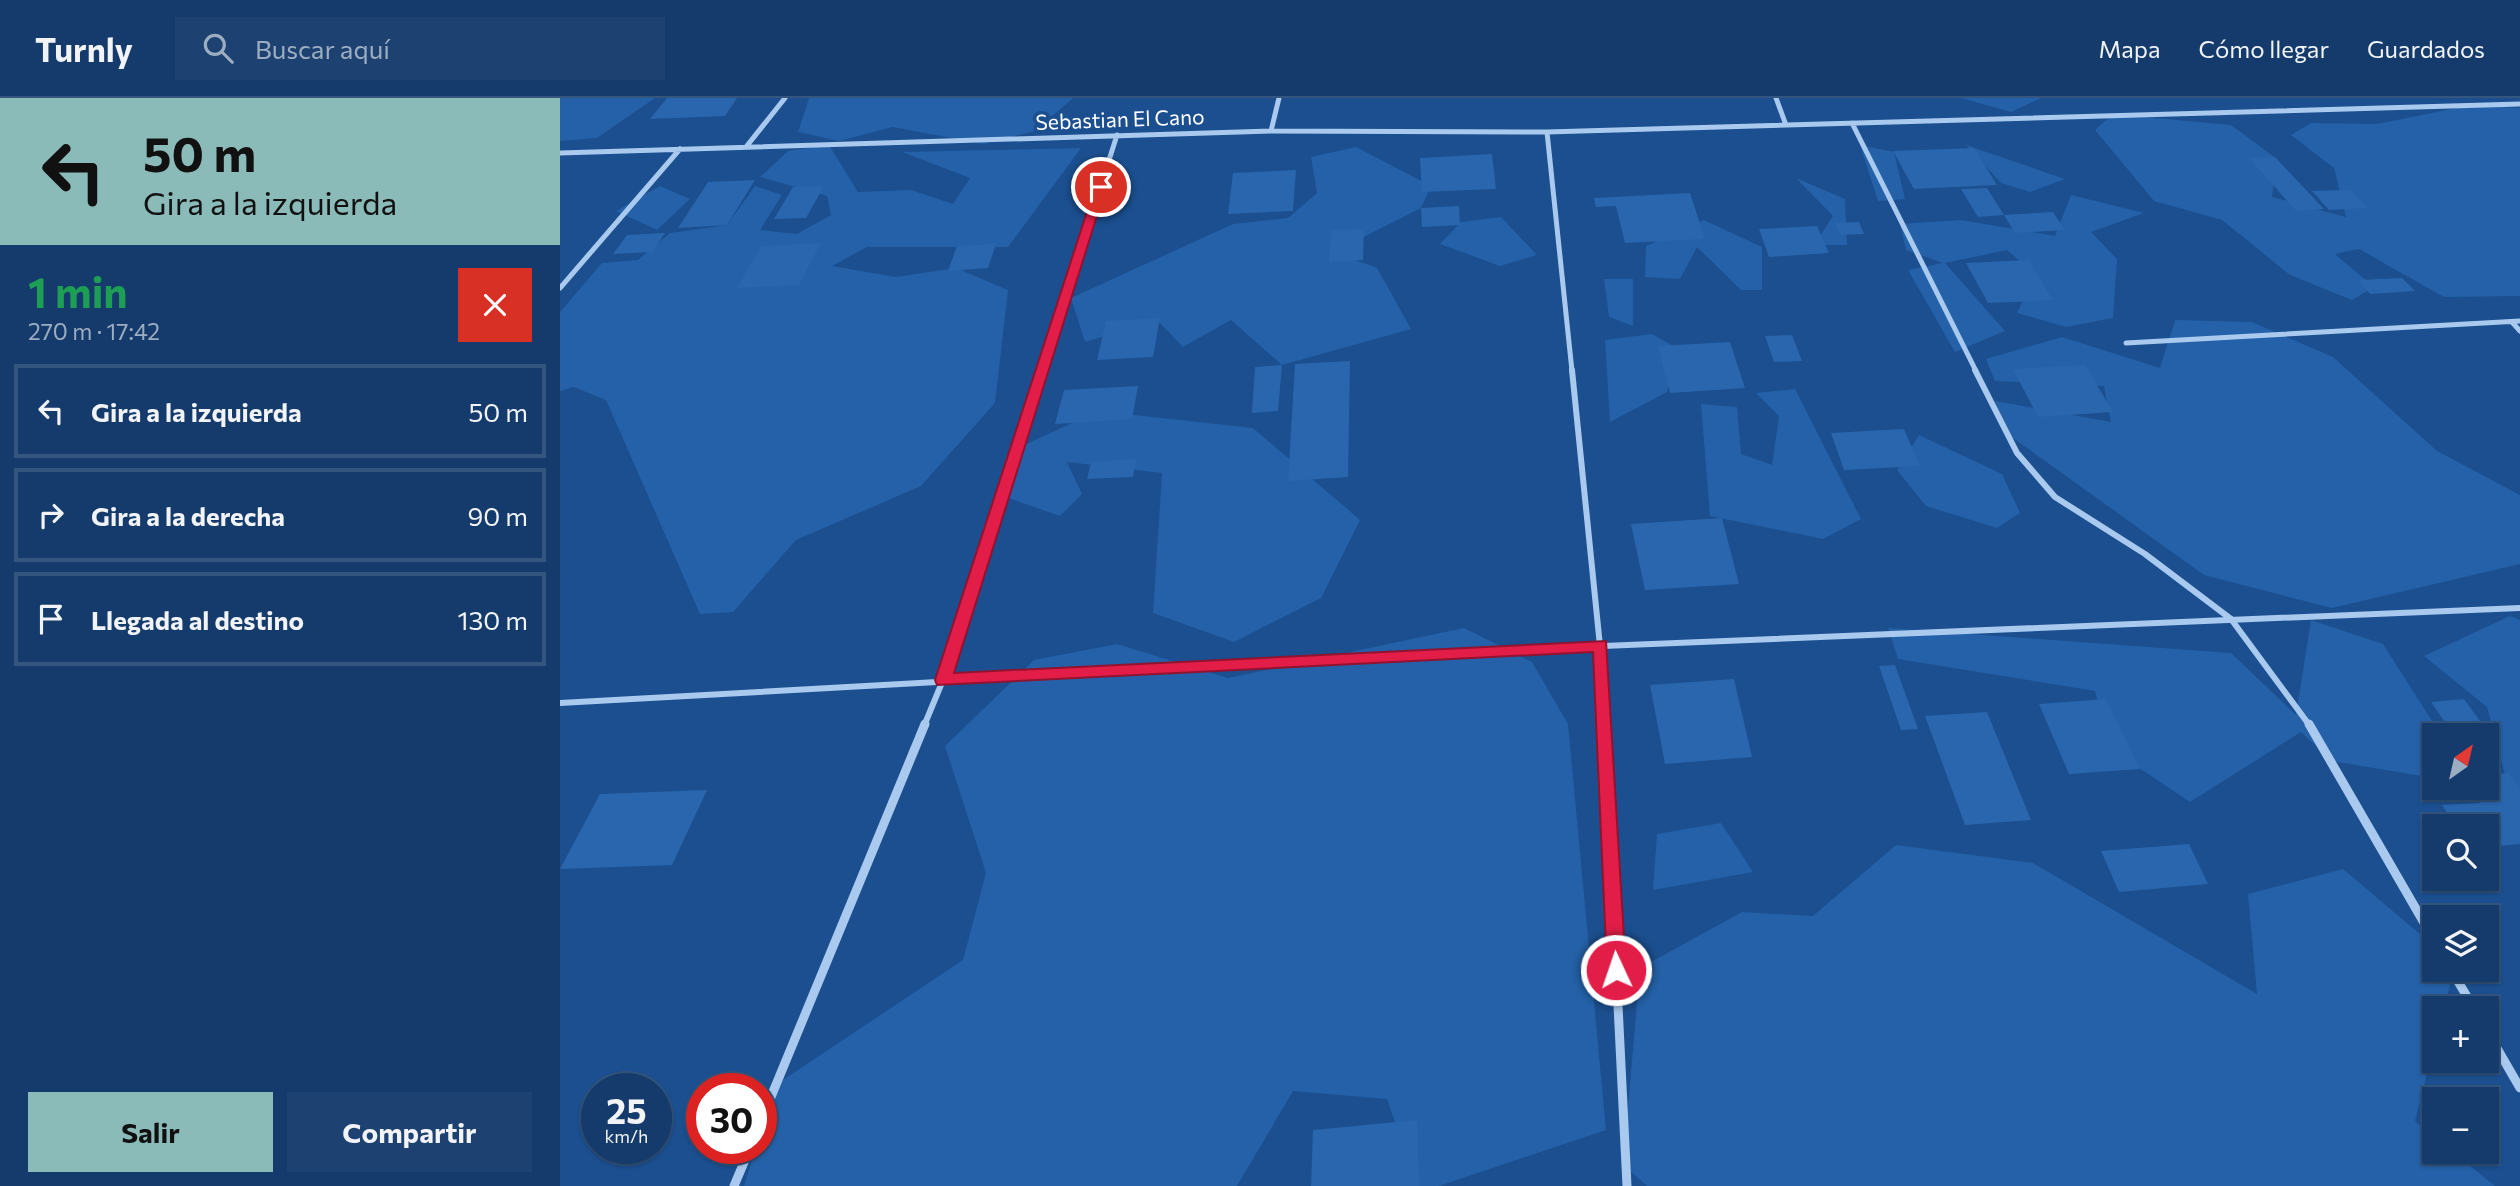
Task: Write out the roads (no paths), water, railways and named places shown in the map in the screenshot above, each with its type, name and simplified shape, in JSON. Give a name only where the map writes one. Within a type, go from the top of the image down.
[{"type":"street","points":[[746,147],[785,98]]},
{"type":"street","points":[[1271,131],[1279,98]]},
{"type":"street","points":[[1776,98],[1786,125]]},
{"type":"street","name":"Sebastian El Cano","points":[[560,153],[1271,131],[1547,132],[2520,104]]},
{"type":"street","points":[[1852,123],[2017,453],[2055,497],[2145,554],[2231,619],[2311,727],[2422,919]]},
{"type":"street","points":[[1547,132],[1600,646],[1627,1186]]},
{"type":"street","points":[[777,1082],[943,680],[1118,135]]},
{"type":"street","points":[[560,288],[680,149]]},
{"type":"street","points":[[2126,342],[2520,321]]},
{"type":"street","points":[[2511,322],[2520,331]]},
{"type":"street","points":[[560,703],[1600,646],[2520,608]]},
{"type":"street","points":[[2499,1052],[2520,1088]]},
{"type":"street","points":[[734,1186],[743,1164]]}]
